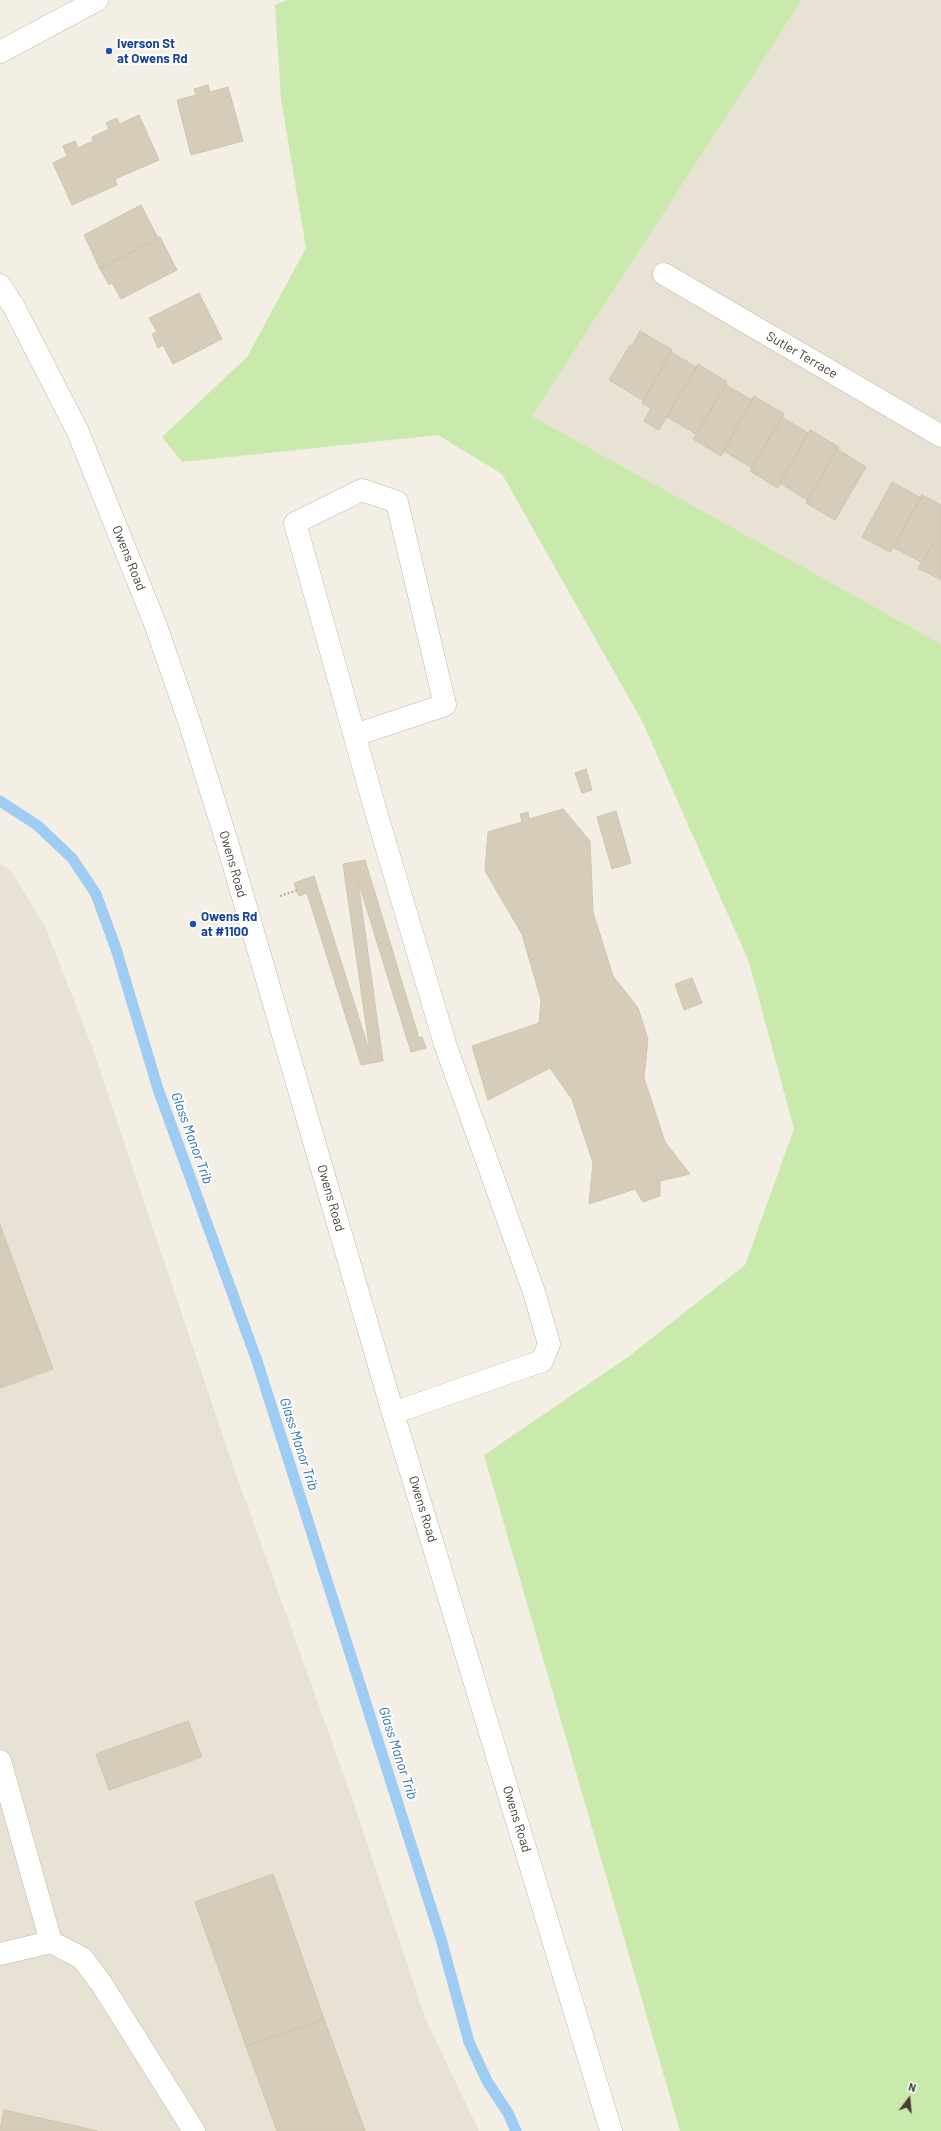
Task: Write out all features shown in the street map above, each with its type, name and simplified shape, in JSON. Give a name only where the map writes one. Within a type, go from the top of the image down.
[{"type":"street","points":[[0,52],[97,0]]},
{"type":"street","name":"Sutler Terrace","points":[[664,274],[941,436]]},
{"type":"street","name":"Owens Road","points":[[0,285],[14,307],[78,432],[156,626],[227,842],[393,1413],[611,2131]]},
{"type":"street","points":[[355,735],[445,705],[398,502],[362,490],[295,523],[355,735],[445,1044],[535,1295],[550,1344],[542,1361],[393,1413]]},
{"type":"street","points":[[0,1761],[51,1942]]},
{"type":"street","points":[[0,1954],[51,1942],[82,1958],[101,1983],[194,2131]]},
{"type":"path","points":[[280,896],[298,890]]},
{"type":"shaded area","points":[[802,0],[941,0],[941,644],[532,416]]},
{"type":"shaded area","points":[[0,862],[11,871],[44,924],[91,1044],[231,1460],[353,1801],[425,2018],[479,2131],[0,2131]]},
{"type":"green space","points":[[287,0],[802,0],[532,416],[941,644],[941,2131],[680,2131],[484,1455],[628,1357],[745,1265],[794,1129],[749,962],[642,721],[502,474],[438,435],[182,462],[162,437],[247,357],[306,248],[281,99],[275,5]]},
{"type":"building","points":[[208,85],[210,92],[228,87],[243,141],[191,155],[177,100],[196,95],[194,89]]},
{"type":"building","points":[[139,115],[159,160],[115,179],[117,185],[72,205],[53,163],[67,156],[63,146],[75,141],[78,148],[93,141],[92,137],[109,129],[106,123],[117,118],[120,124]]},
{"type":"building","points":[[141,205],[158,238],[100,269],[84,235]]},
{"type":"building","points":[[160,237],[177,270],[121,299],[112,283],[109,285],[100,269]]},
{"type":"building","points":[[199,293],[222,339],[173,364],[163,345],[158,348],[152,334],[157,332],[149,318]]},
{"type":"building","points":[[640,331],[672,350],[644,401],[609,380],[630,345],[632,346]]},
{"type":"building","points":[[671,352],[696,367],[659,430],[644,421],[651,408],[642,403]]},
{"type":"building","points":[[698,364],[727,382],[696,434],[667,417]]},
{"type":"building","points":[[726,385],[752,400],[721,456],[693,439]]},
{"type":"building","points":[[754,396],[784,414],[752,468],[724,451]]},
{"type":"building","points":[[782,417],[808,433],[778,488],[750,471]]},
{"type":"building","points":[[810,430],[839,447],[807,500],[780,483]]},
{"type":"building","points":[[837,449],[866,467],[835,520],[806,503]]},
{"type":"building","points":[[892,482],[921,498],[890,552],[862,537]]},
{"type":"building","points":[[922,495],[941,505],[941,533],[921,562],[893,547]]},
{"type":"building","points":[[941,533],[941,580],[918,568]]},
{"type":"building","points":[[586,769],[592,790],[582,793],[575,773]]},
{"type":"building","points":[[563,809],[590,841],[593,912],[613,976],[638,1008],[648,1039],[644,1078],[665,1142],[690,1174],[660,1181],[660,1196],[643,1202],[635,1189],[589,1204],[593,1163],[572,1099],[550,1068],[488,1100],[472,1046],[539,1023],[541,1000],[522,934],[485,871],[488,832],[522,822],[520,814],[528,812],[529,819]]},
{"type":"building","points":[[616,811],[631,863],[612,869],[597,817]]},
{"type":"building","points":[[365,860],[419,1038],[422,1037],[426,1048],[411,1052],[358,881],[383,1061],[361,1065],[307,893],[299,896],[294,883],[314,876],[370,1053],[343,864]]},
{"type":"building","points":[[692,978],[702,1003],[684,1010],[675,984]]},
{"type":"building","points":[[0,1225],[53,1369],[0,1388]]},
{"type":"building","points":[[188,1721],[202,1757],[109,1790],[96,1754]]},
{"type":"building","points":[[273,1874],[324,2019],[246,2046],[195,1902]]},
{"type":"building","points":[[324,2019],[365,2131],[277,2131],[246,2046]]},
{"type":"building","points":[[4,2110],[98,2131],[0,2131]]},
{"type":"waterway","name":"Glass Manor Trib","points":[[0,801],[37,825],[72,858],[96,894],[116,949],[158,1089],[257,1361],[441,1939],[469,2042],[487,2081],[508,2113],[516,2131]]},
{"type":"place","name":"Iverson St at Owens Rd","points":[[109,51]]},
{"type":"place","name":"Owens Rd at #1100","points":[[193,924]]}]
